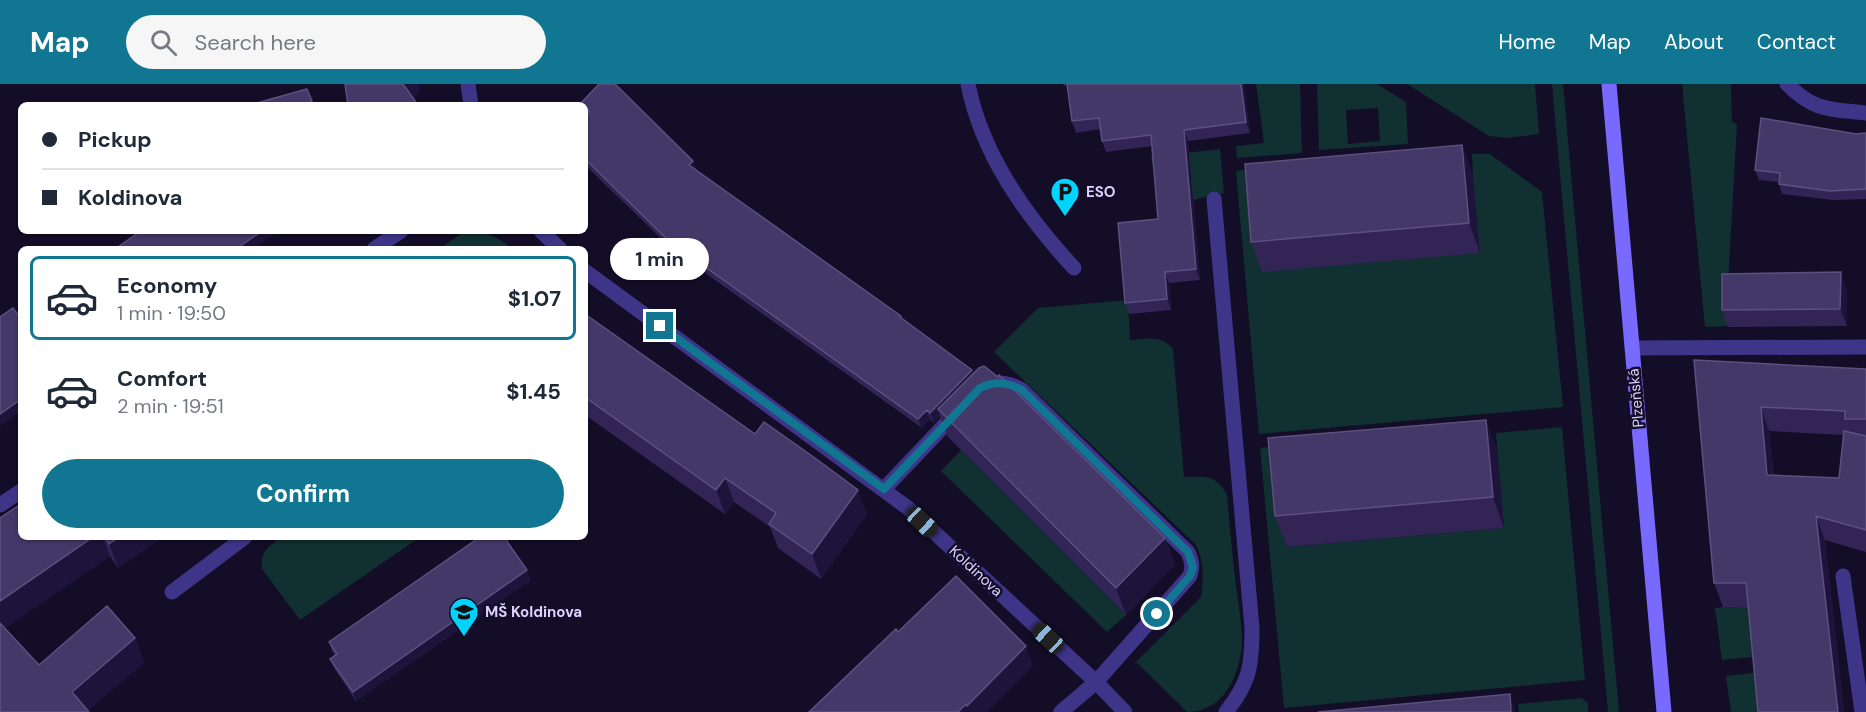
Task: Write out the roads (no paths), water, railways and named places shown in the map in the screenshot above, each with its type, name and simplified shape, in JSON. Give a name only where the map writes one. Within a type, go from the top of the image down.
[{"type":"main road","name":"Plzeňská","points":[[1609,84],[1664,712]]},
{"type":"street","points":[[468,84],[471,102]]},
{"type":"street","points":[[968,84],[984,133],[1001,171],[1038,227],[1074,268]]},
{"type":"street","points":[[1787,84],[1799,96],[1820,108],[1866,113]]},
{"type":"street","points":[[1214,199],[1252,628],[1250,670],[1236,700],[1226,712]]},
{"type":"street","points":[[378,246],[396,234]]},
{"type":"street","points":[[544,234],[557,246]]},
{"type":"street","name":"Koldinova","points":[[588,273],[908,508],[1096,682],[1125,712]]},
{"type":"street","points":[[1632,348],[1866,347]]},
{"type":"street","points":[[980,388],[999,382],[1011,384],[1022,390],[1188,552],[1193,567],[1190,576],[1096,682],[1060,712]]},
{"type":"street","points":[[884,489],[964,405]]},
{"type":"street","points":[[0,505],[18,493]]},
{"type":"street","points":[[172,592],[241,540]]},
{"type":"street","points":[[1843,576],[1862,712]]},
{"type":"place","name":"ESO","points":[[1065,218]]},
{"type":"place","name":"MŠ Koldinova","points":[[464,638]]}]
